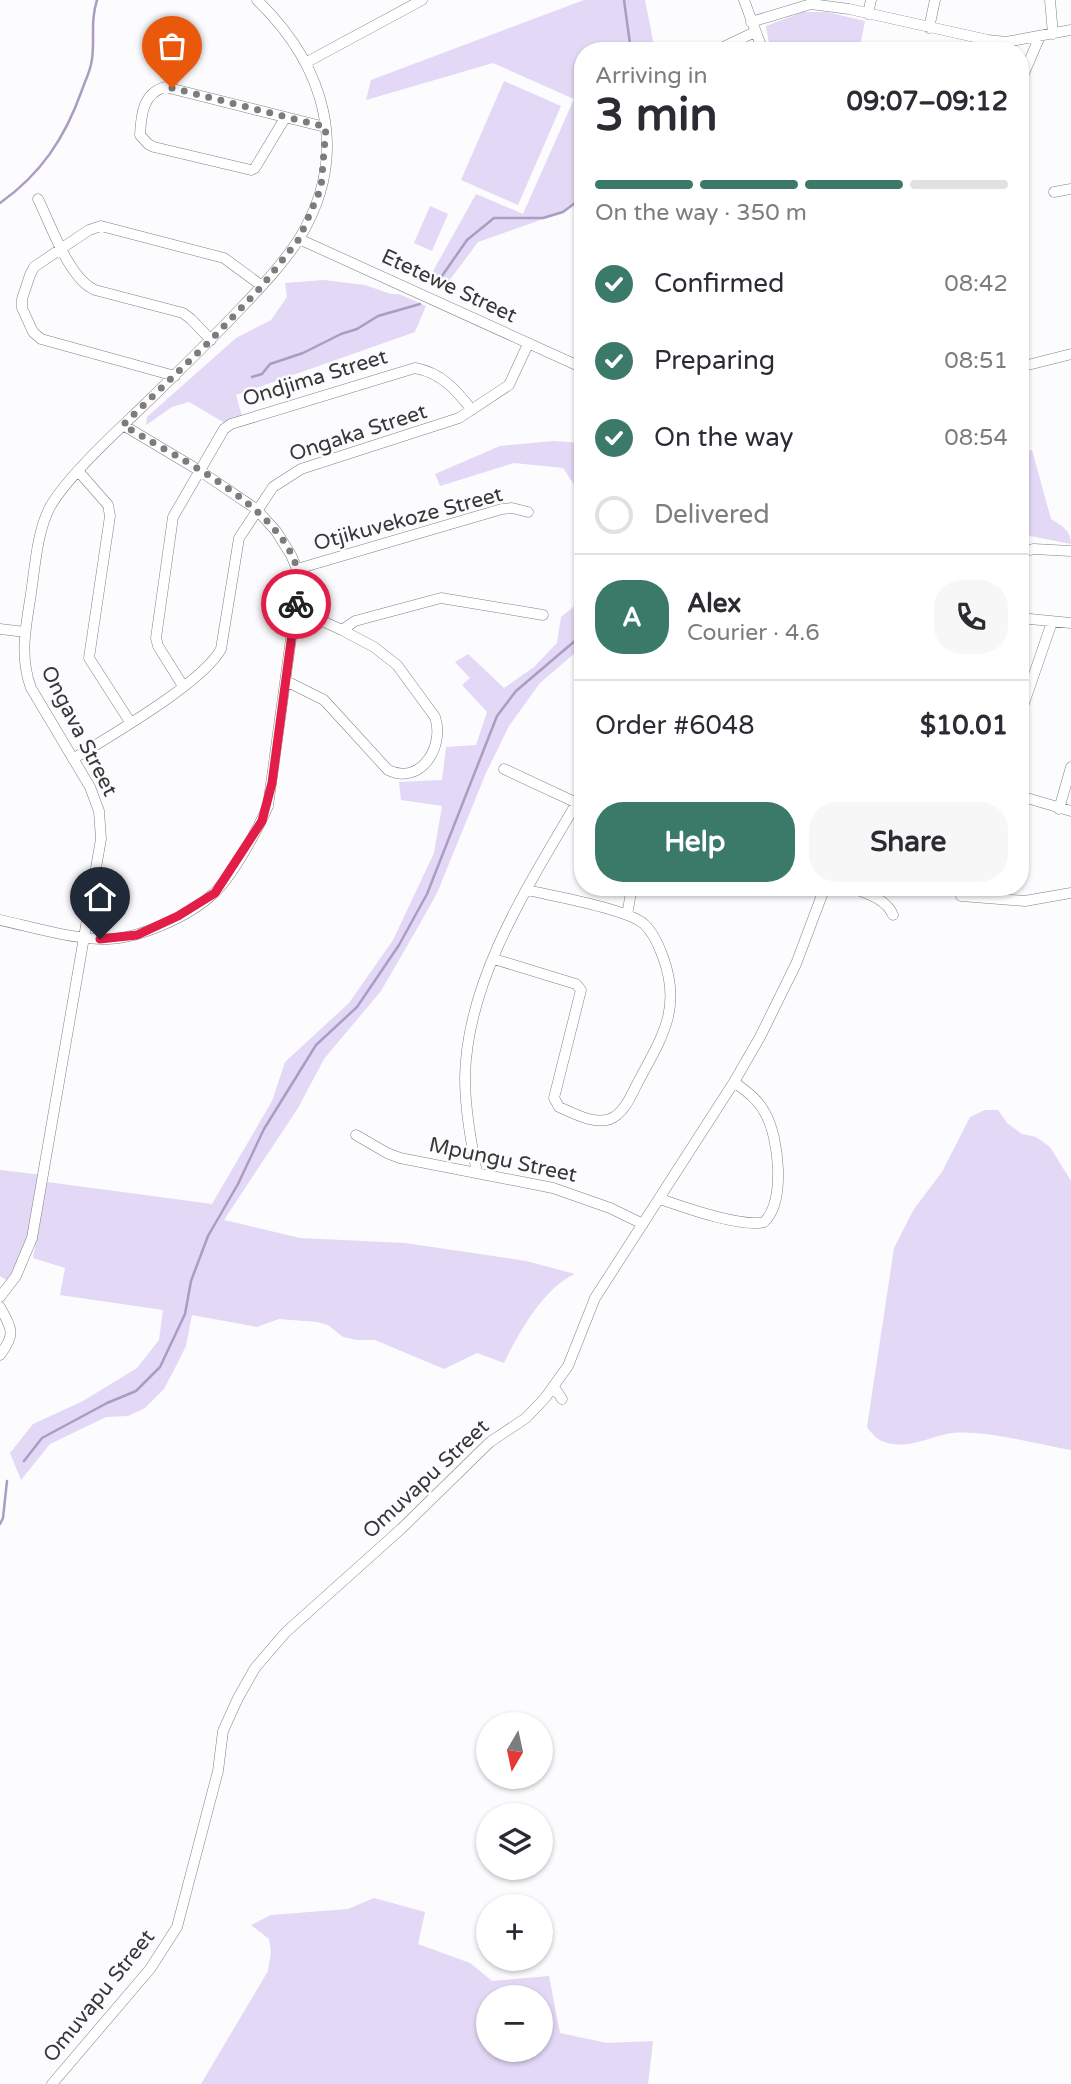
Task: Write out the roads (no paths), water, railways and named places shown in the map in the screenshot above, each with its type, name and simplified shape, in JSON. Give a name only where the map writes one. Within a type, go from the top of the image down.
[{"type":"street","name":"Ongava Street","points":[[0,1297],[16,1276],[32,1238],[101,839],[99,811],[90,787],[31,688],[25,671],[25,632],[41,531],[50,507],[79,472],[262,286],[299,239],[321,188],[326,127],[321,100],[307,62],[282,24],[257,0]]},
{"type":"street","points":[[307,62],[422,0]]},
{"type":"street","points":[[744,0],[759,42]]},
{"type":"street","points":[[869,14],[871,0]]},
{"type":"street","points":[[929,28],[935,0]]},
{"type":"street","points":[[1051,0],[1053,34]]},
{"type":"street","points":[[729,42],[753,27],[811,2],[1006,42],[1071,30]]},
{"type":"street","points":[[1029,62],[1040,36]]},
{"type":"street","points":[[285,118],[255,168],[251,170],[154,147],[140,135],[148,96],[165,87],[326,127]]},
{"type":"street","points":[[1054,192],[1071,189]]},
{"type":"street","points":[[38,200],[79,278],[87,286],[183,313],[211,340]]},
{"type":"street","points":[[175,376],[49,342],[33,332],[22,308],[25,286],[34,267],[97,227],[118,229],[224,258],[262,286]]},
{"type":"street","name":"Etetewe Street","points":[[299,239],[574,364]]},
{"type":"street","name":"Ongaka Street","points":[[73,759],[183,686],[215,660],[221,649],[240,534],[279,481],[301,468],[449,424],[509,385],[528,344]]},
{"type":"street","points":[[1029,364],[1071,354]]},
{"type":"street","name":"Ondjima Street","points":[[183,686],[158,646],[156,631],[173,517],[225,429],[231,424],[406,369],[425,370],[439,377],[454,387],[472,410]]},
{"type":"street","points":[[0,920],[100,939],[137,935],[178,916],[215,893],[262,821],[268,806],[296,610],[297,569],[276,531],[256,509],[200,471],[123,425]]},
{"type":"street","points":[[79,472],[108,505],[110,516],[89,658],[130,722]]},
{"type":"street","name":"Otjikuvekoze Street","points":[[297,569],[502,509],[512,508],[528,512]]},
{"type":"street","points":[[1029,548],[1034,550]]},
{"type":"street","points":[[1029,551],[1071,551]]},
{"type":"street","points":[[342,630],[355,621],[441,598],[543,615]]},
{"type":"street","points":[[286,681],[324,699],[388,770],[404,774],[425,764],[435,749],[438,726],[435,717],[397,665],[374,647],[296,610]]},
{"type":"street","points":[[1029,619],[1071,624]]},
{"type":"street","points":[[1029,689],[1052,622]]},
{"type":"street","points":[[0,629],[25,632]]},
{"type":"street","points":[[1059,809],[1071,767]]},
{"type":"street","points":[[504,769],[574,794]]},
{"type":"street","points":[[1029,799],[1071,811]]},
{"type":"street","points":[[477,1173],[465,1097],[465,1074],[479,998],[500,940],[574,808]]},
{"type":"street","points":[[494,959],[576,985],[580,990],[554,1098],[559,1107],[585,1117],[603,1121],[620,1113],[659,1043],[670,1016],[667,968],[660,949],[645,924],[627,915],[527,890]]},
{"type":"street","points":[[961,896],[1025,901],[1071,893]]},
{"type":"street","points":[[627,915],[630,896]]},
{"type":"street","name":"Omuvapu Street","points":[[52,2084],[150,1969],[177,1927],[218,1771],[223,1731],[255,1668],[286,1632],[401,1529],[490,1442],[538,1408],[554,1387],[568,1366],[595,1298],[734,1082],[781,998],[821,896]]},
{"type":"street","points":[[870,896],[884,902],[891,908],[893,915]]},
{"type":"street","points":[[660,1199],[688,1209],[748,1223],[764,1223],[771,1214],[778,1170],[776,1145],[766,1114],[754,1097],[734,1082]]},
{"type":"street","name":"Mpungu Street","points":[[356,1135],[400,1158],[572,1194],[643,1224]]},
{"type":"street","points":[[0,1307],[10,1325],[12,1337],[0,1355]]},
{"type":"street","points":[[554,1387],[562,1399]]},
{"type":"waterway","points":[[0,203],[28,180],[50,154],[68,124],[91,63],[97,0]]},
{"type":"waterway","points":[[624,0],[630,42]]},
{"type":"waterway","points":[[435,286],[467,240],[494,218],[543,218],[563,212],[574,204]]},
{"type":"waterway","points":[[252,377],[262,374],[270,364],[303,353],[357,329],[378,316],[420,304]]},
{"type":"waterway","points":[[24,1461],[42,1438],[107,1403],[136,1391],[160,1367],[185,1314],[191,1281],[208,1236],[238,1184],[264,1129],[316,1045],[357,1007],[399,945],[427,894],[497,716],[516,691],[574,642]]},
{"type":"waterway","points":[[0,1524],[7,1481]]}]
